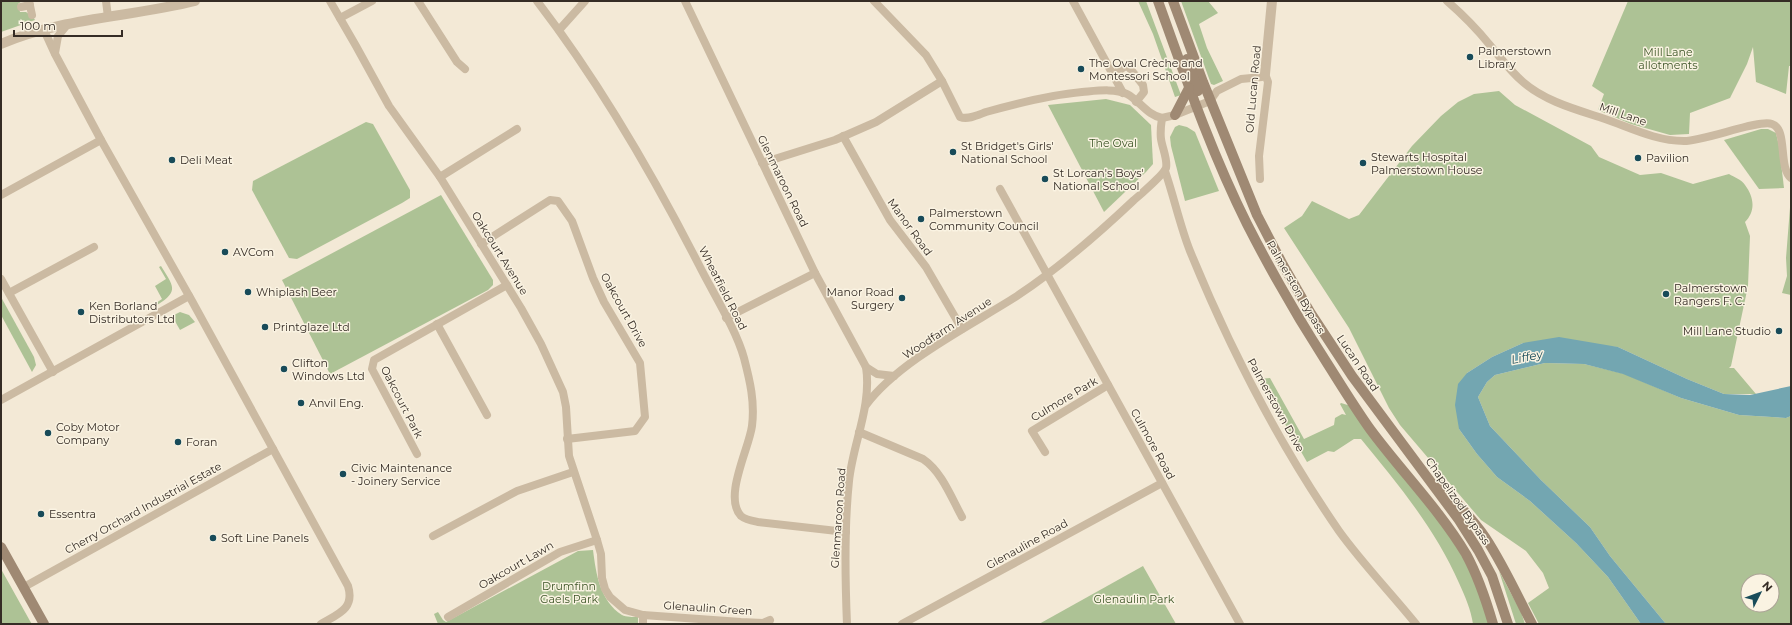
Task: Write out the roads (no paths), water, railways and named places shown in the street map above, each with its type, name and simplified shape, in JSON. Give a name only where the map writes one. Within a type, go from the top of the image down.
[{"type":"main road","name":"Palmerston Bypass","points":[[1158,1],[1197,107],[1221,167],[1247,224],[1315,344],[1370,429],[1448,527],[1466,555],[1487,601],[1493,624]]},
{"type":"main road","points":[[1173,1],[1210,101]]},
{"type":"main road","points":[[1173,1],[1178,30],[1200,98],[1200,103],[1197,107]]},
{"type":"main road","points":[[1175,115],[1190,88]]},
{"type":"main road","name":"Lucan Road","points":[[1210,101],[1265,230],[1310,312],[1352,376],[1414,458]]},
{"type":"main road","points":[[1221,167],[1223,153],[1232,152]]},
{"type":"main road","points":[[1414,458],[1464,510],[1484,536],[1513,585],[1532,624]]},
{"type":"main road","name":"Chapelizod Bypass","points":[[1414,458],[1459,520],[1478,550],[1492,576],[1508,624]]},
{"type":"main road","points":[[1,547],[44,624]]},
{"type":"street","points":[[106,1],[108,17]]},
{"type":"street","points":[[1,44],[14,38],[66,25],[195,1]]},
{"type":"street","name":"Oakcourt Avenue","points":[[330,1],[389,106],[440,177],[541,344],[563,392],[566,407],[567,439],[573,472],[597,540]]},
{"type":"street","points":[[340,18],[372,1]]},
{"type":"street","points":[[418,1],[457,62],[465,69]]},
{"type":"street","name":"Wheatfield Road","points":[[537,1],[601,91],[647,167],[726,318],[742,353],[754,402],[752,428],[734,490],[735,502],[741,516],[758,522],[846,532]]},
{"type":"street","points":[[559,30],[585,1]]},
{"type":"street","name":"Glenmaroon Road","points":[[685,1],[815,273],[866,368],[868,376],[866,405],[849,480],[845,589],[847,624]]},
{"type":"street","points":[[874,1],[926,56],[942,81],[960,117],[971,117],[1011,105],[1055,95],[1096,91],[1123,93]]},
{"type":"street","points":[[1073,1],[1123,93],[1152,114],[1162,118],[1175,115],[1210,101],[1217,90],[1244,77],[1262,77],[1265,74]]},
{"type":"street","name":"Old Lucan Road","points":[[1260,179],[1259,156],[1268,82],[1265,74],[1272,1]]},
{"type":"street","name":"Mill Lane","points":[[1446,1],[1468,20],[1522,81],[1545,97],[1657,138],[1672,140],[1683,141],[1702,139],[1756,125],[1771,123],[1776,126],[1782,140],[1784,168],[1791,178]]},
{"type":"street","points":[[21,7],[30,3],[32,15]]},
{"type":"street","points":[[55,54],[58,36],[66,25]]},
{"type":"street","points":[[44,30],[55,54],[101,140],[189,296],[348,586],[350,597],[347,606],[340,613],[321,624]]},
{"type":"street","points":[[1114,74],[1128,66],[1143,85],[1144,92],[1136,102]]},
{"type":"street","points":[[762,163],[843,136],[880,119],[942,81]]},
{"type":"street","points":[[1047,276],[1070,258],[1165,171],[1166,166],[1160,130],[1162,118]]},
{"type":"street","points":[[440,177],[517,129]]},
{"type":"street","name":"Manor Road","points":[[843,136],[890,220],[926,267],[962,329]]},
{"type":"street","points":[[1,195],[101,140]]},
{"type":"street","name":"Palmerstown Drive","points":[[1165,171],[1189,250],[1221,325],[1250,383],[1311,489],[1340,532],[1416,624]]},
{"type":"street","name":"Culmore Road","points":[[1000,189],[1240,624]]},
{"type":"street","name":"Oakcourt Drive","points":[[481,244],[550,200],[558,201],[572,221],[593,278],[604,302],[640,363],[645,417],[635,431],[567,439]]},
{"type":"street","points":[[9,293],[94,247]]},
{"type":"street","points":[[726,318],[815,273]]},
{"type":"street","name":"Woodfarm Avenue","points":[[866,405],[882,386],[894,376],[962,329],[1047,276]]},
{"type":"street","points":[[1,279],[52,372]]},
{"type":"street","name":"Oakcourt Park","points":[[417,454],[372,369],[374,360],[507,286]]},
{"type":"street","points":[[1,400],[189,296]]},
{"type":"street","points":[[437,324],[487,415]]},
{"type":"street","points":[[866,368],[877,374],[894,376]]},
{"type":"street","name":"Culmore Park","points":[[1045,452],[1032,431],[1108,385]]},
{"type":"street","points":[[859,432],[923,459],[932,465],[939,474],[962,517]]},
{"type":"street","name":"Cherry Orchard Industrial Estate","points":[[24,587],[273,449]]},
{"type":"street","points":[[433,536],[517,491],[573,472]]},
{"type":"street","name":"Glenauline Road","points":[[902,624],[1162,483]]},
{"type":"street","name":"Glenaulin Green","points":[[597,540],[602,578],[607,593],[614,602],[625,610],[643,615],[740,622],[763,623],[770,620]]},
{"type":"street","name":"Oakcourt Lawn","points":[[448,617],[560,552],[597,540]]},
{"type":"street","points":[[643,615],[643,624]]},
{"type":"water","name":"Liffey","points":[[1559,337],[1618,347],[1687,379],[1724,394],[1750,395],[1791,386],[1791,416],[1786,418],[1739,415],[1681,398],[1623,374],[1584,364],[1545,363],[1495,375],[1487,382],[1478,397],[1490,426],[1541,480],[1590,527],[1610,556],[1666,624],[1641,624],[1608,577],[1576,543],[1530,501],[1497,477],[1477,454],[1459,429],[1455,405],[1458,384],[1467,373],[1492,357],[1523,343]]},
{"type":"place","name":"Palmerstown Library","points":[[1470,57]]},
{"type":"place","name":"The Oval Crèche and Montessori School","points":[[1081,69]]},
{"type":"place","name":"St Bridget's Girls' National School","points":[[953,152]]},
{"type":"place","name":"Pavilion","points":[[1638,158]]},
{"type":"place","name":"Deli Meat","points":[[172,160]]},
{"type":"place","name":"Stewarts Hospital Palmerstown House","points":[[1363,163]]},
{"type":"place","name":"St Lorcan's Boys' National School","points":[[1045,179]]},
{"type":"place","name":"Palmerstown Community Council","points":[[921,219]]},
{"type":"place","name":"AVCom","points":[[225,252]]},
{"type":"place","name":"Whiplash Beer","points":[[248,292]]},
{"type":"place","name":"Palmerstown Rangers F. C.","points":[[1666,294]]},
{"type":"place","name":"Manor Road Surgery","points":[[902,298]]},
{"type":"place","name":"Ken Borland Distributors Ltd","points":[[81,312]]},
{"type":"place","name":"Printglaze Ltd","points":[[265,327]]},
{"type":"place","name":"Mill Lane Studio","points":[[1779,331]]},
{"type":"place","name":"Clifton Windows Ltd","points":[[284,369]]},
{"type":"place","name":"Anvil Eng.","points":[[301,403]]},
{"type":"place","name":"Coby Motor Company","points":[[48,433]]},
{"type":"place","name":"Foran","points":[[178,442]]},
{"type":"place","name":"Civic Maintenance - Joinery Service","points":[[343,474]]},
{"type":"place","name":"Essentra","points":[[41,514]]},
{"type":"place","name":"Soft Line Panels","points":[[213,538]]},
{"type":"park label","name":"Mill Lane allotments","points":[[1668,58]]},
{"type":"park label","name":"The Oval","points":[[1113,143]]},
{"type":"park label","name":"Drumfinn Gaels Park","points":[[569,592]]},
{"type":"park label","name":"Glenaulin Park","points":[[1134,599]]}]
